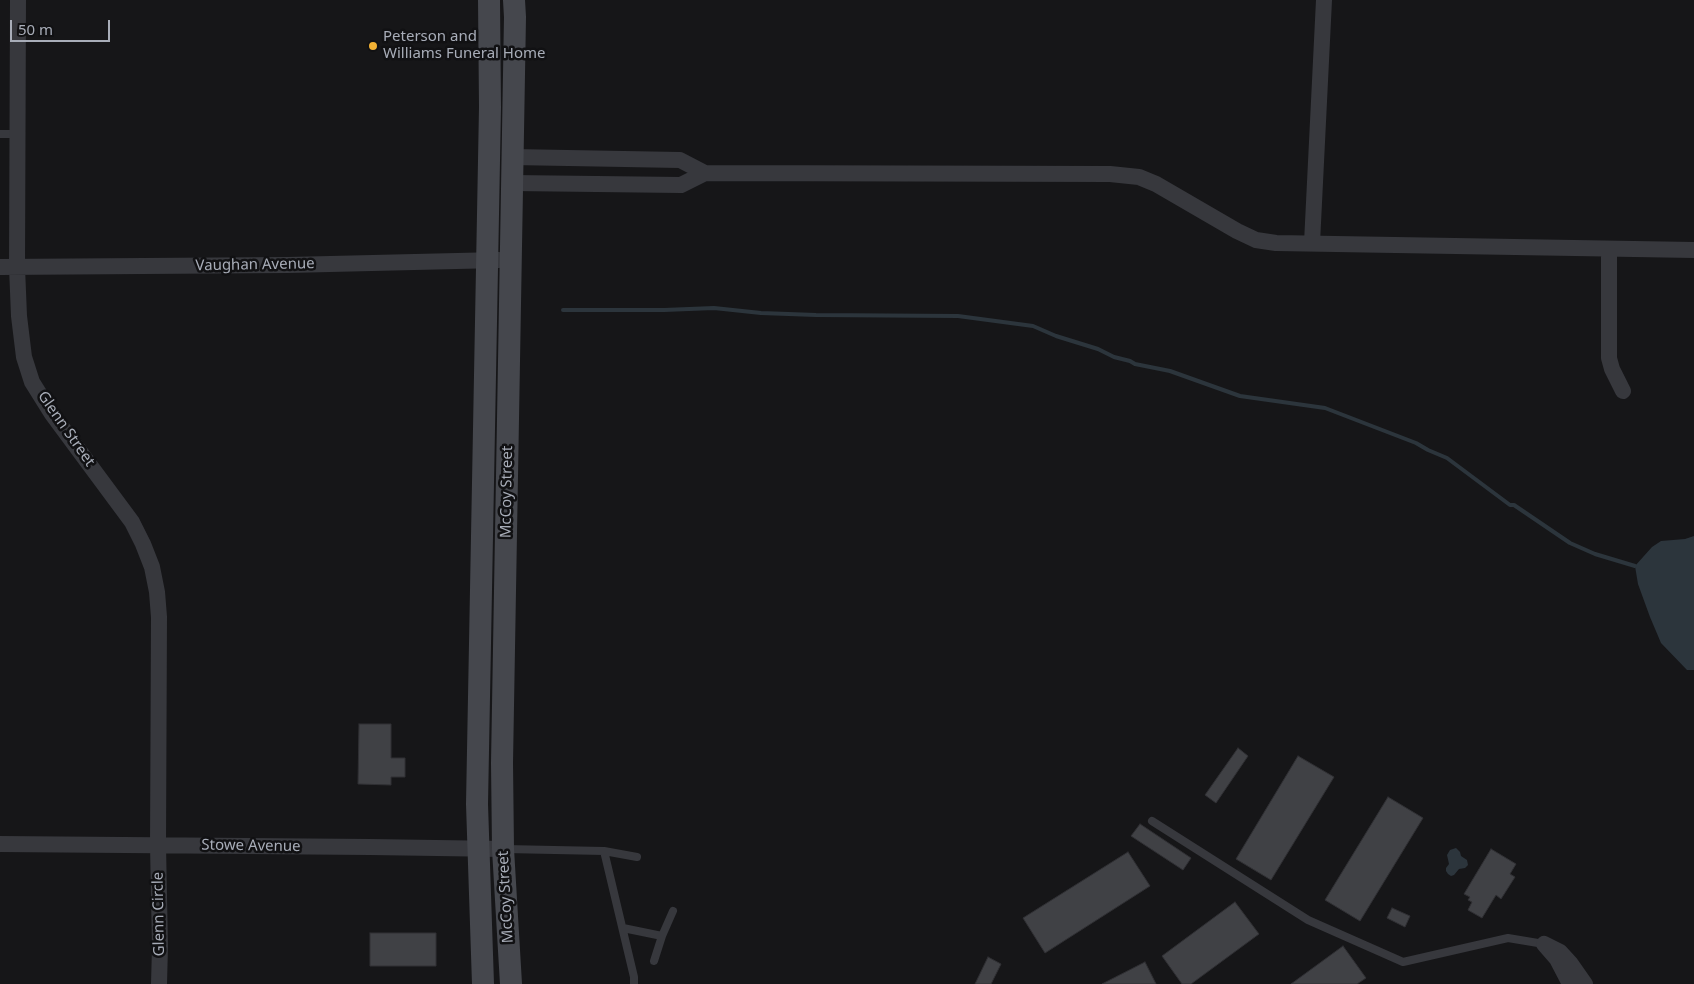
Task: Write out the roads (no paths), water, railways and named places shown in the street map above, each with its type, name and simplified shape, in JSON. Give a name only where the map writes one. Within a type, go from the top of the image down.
[{"type":"street","name":"Glenn Street","points":[[18,0],[17,267],[19,316],[24,357],[32,382],[52,414],[132,522],[144,544],[152,567],[160,617],[158,845]]},
{"type":"street","name":"McCoy Street","points":[[483,984],[477,794],[490,107],[489,0]]},
{"type":"street","name":"McCoy Street","points":[[511,984],[503,849],[502,763],[514,0]]},
{"type":"street","points":[[1312,244],[1324,0]]},
{"type":"street","points":[[512,157],[680,160],[705,173]]},
{"type":"street","points":[[512,183],[681,185],[705,173],[1110,174],[1139,177],[1156,184],[1237,231],[1256,240],[1276,243],[1694,250]]},
{"type":"street","points":[[1609,249],[1610,358],[1612,369],[1623,391]]},
{"type":"street","name":"Vaughan Avenue","points":[[0,267],[298,265],[511,260]]},
{"type":"street","name":"Stowe Avenue","points":[[0,844],[370,846],[503,849]]},
{"type":"street","name":"Glenn Circle","points":[[158,845],[160,984]]},
{"type":"street","points":[[1544,944],[1570,984]]},
{"type":"street","points":[[1544,944],[1560,952],[1572,964],[1585,984]]},
{"type":"lane","points":[[0,134],[17,134]]},
{"type":"lane","points":[[1152,821],[1308,920],[1403,962],[1508,938],[1544,944]]},
{"type":"lane","points":[[503,849],[604,851],[637,857]]},
{"type":"lane","points":[[604,851],[623,928],[634,984]]},
{"type":"lane","points":[[654,961],[673,911]]},
{"type":"lane","points":[[623,928],[662,936]]},
{"type":"waterway","points":[[563,310],[714,308],[761,313],[816,315],[958,316],[1033,326],[1056,336],[1098,349],[1114,357],[1135,364],[1170,371],[1240,396],[1325,408],[1416,443],[1447,458],[1510,505],[1514,505],[1570,543],[1595,554],[1635,566]]},
{"type":"place","name":"Peterson and Williams Funeral Home","points":[[373,46]]}]
